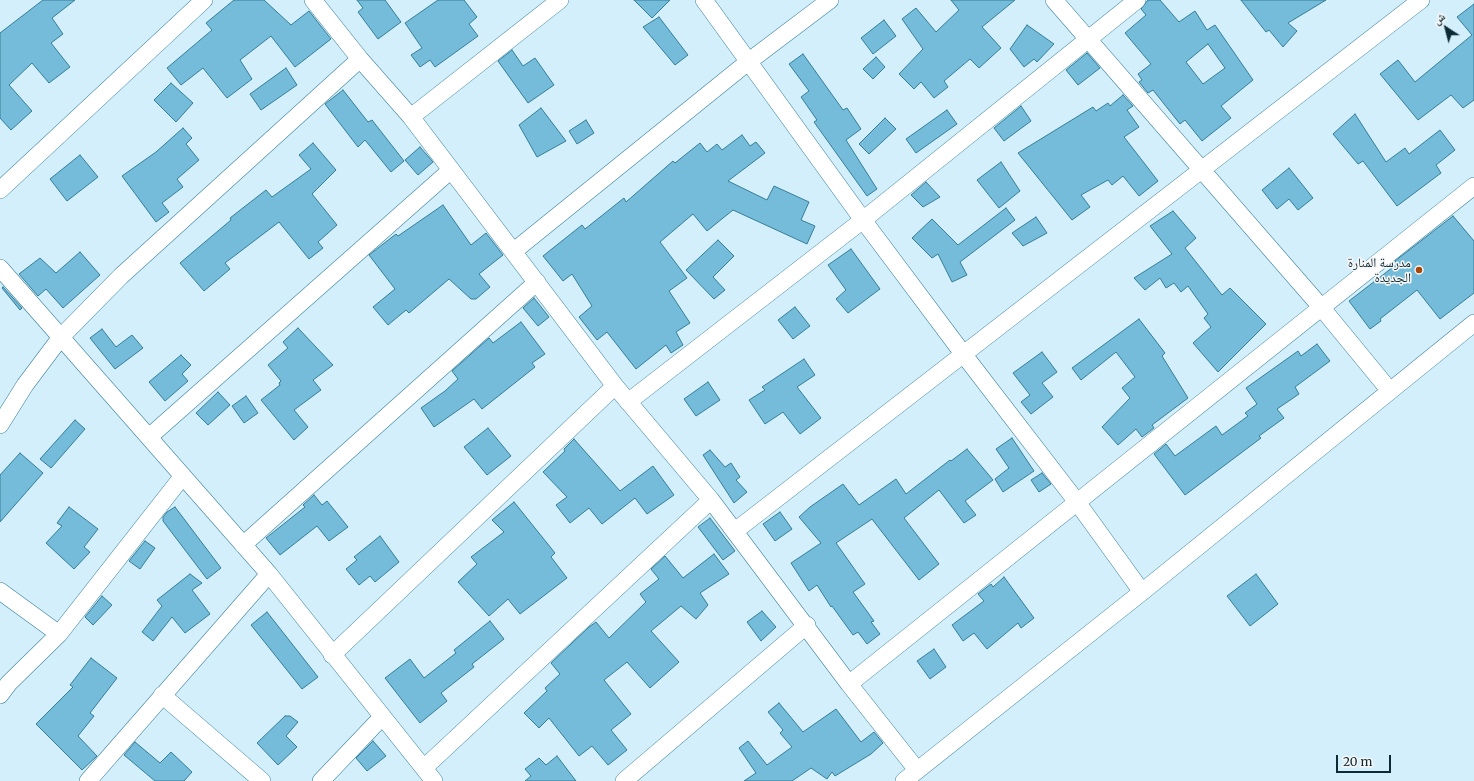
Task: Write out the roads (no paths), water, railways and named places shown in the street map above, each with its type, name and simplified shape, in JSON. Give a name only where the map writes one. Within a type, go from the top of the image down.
[{"type":"street","points":[[0,190],[204,0]]},
{"type":"street","points":[[313,0],[360,58],[412,117],[615,386],[711,500],[807,625],[849,684],[917,770]]},
{"type":"street","points":[[412,117],[560,0]]},
{"type":"street","points":[[704,0],[863,220],[964,356],[1077,502],[1142,592]]},
{"type":"street","points":[[514,251],[748,62],[830,0]]},
{"type":"street","points":[[1054,0],[1321,307],[1390,391]]},
{"type":"street","points":[[628,402],[863,220],[1137,0]]},
{"type":"street","points":[[735,531],[964,356],[1422,0]]},
{"type":"street","points":[[0,425],[25,385],[61,337],[121,276],[360,58]]},
{"type":"street","points":[[149,437],[451,170]]},
{"type":"street","points":[[849,684],[1474,186]]},
{"type":"street","points":[[0,268],[149,437],[182,477],[269,574],[429,775],[711,500]]},
{"type":"street","points":[[243,544],[536,282]]},
{"type":"street","points":[[904,781],[1142,592],[1474,323]]},
{"type":"street","points":[[332,655],[615,386]]},
{"type":"street","points":[[0,695],[9,683],[59,634],[182,477]]},
{"type":"street","points":[[88,781],[269,574]]},
{"type":"street","points":[[0,591],[59,634]]},
{"type":"street","points":[[624,781],[807,625]]},
{"type":"street","points":[[162,695],[262,781]]},
{"type":"street","points":[[321,781],[382,717]]},
{"type":"place","name":"مدرسة المنارة الجديدة","points":[[1419,270]]}]
